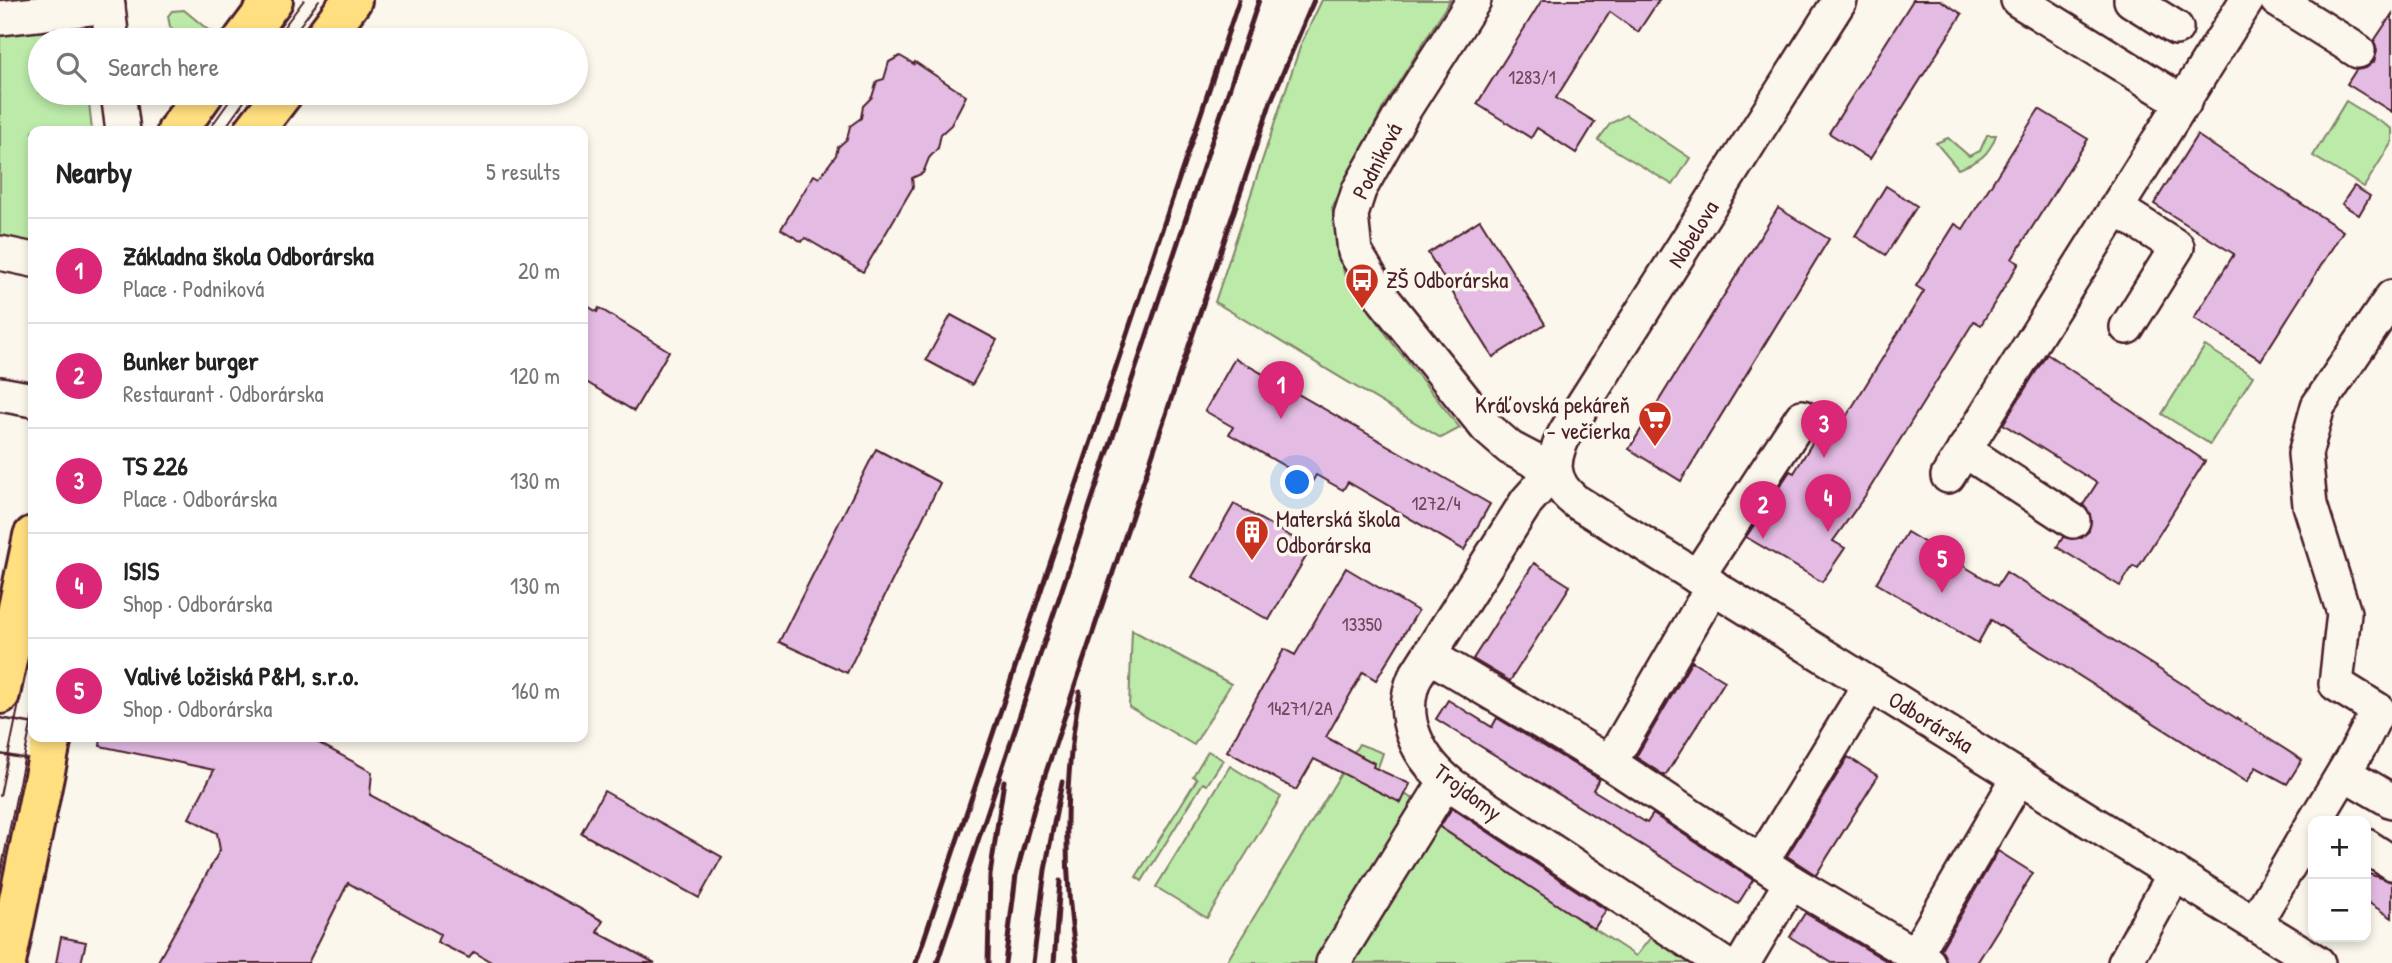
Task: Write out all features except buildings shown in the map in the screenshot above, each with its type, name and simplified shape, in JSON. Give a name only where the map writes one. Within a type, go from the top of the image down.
[{"type":"main road","points":[[252,28],[272,0]]},
{"type":"main road","points":[[331,28],[352,0]]},
{"type":"main road","points":[[181,126],[195,105]]},
{"type":"main road","points":[[258,126],[274,105]]},
{"type":"main road","points":[[0,694],[28,560]]},
{"type":"main road","points":[[6,963],[52,742]]},
{"type":"street","name":"Podniková","points":[[1474,0],[1405,108],[1359,190],[1351,215],[1355,252],[1384,300],[1487,428],[1510,448],[1554,471]]},
{"type":"street","name":"Nobelova","points":[[1554,471],[1558,446],[1567,430],[1840,0]]},
{"type":"street","points":[[2018,0],[2058,10],[2184,103]]},
{"type":"street","points":[[2131,0],[2176,28]]},
{"type":"street","points":[[2073,521],[1956,463],[2184,103],[2246,0]]},
{"type":"street","points":[[2277,0],[2358,51]]},
{"type":"street","points":[[0,18],[108,3],[111,28]]},
{"type":"street","points":[[120,105],[122,126]]},
{"type":"street","points":[[2117,208],[2176,247],[2127,327]]},
{"type":"street","points":[[0,253],[28,259]]},
{"type":"street","points":[[2321,816],[2378,710],[2336,684],[2344,613],[2309,505],[2305,454],[2318,406],[2392,297]]},
{"type":"street","points":[[0,394],[28,399]]},
{"type":"street","points":[[1609,763],[1705,581],[1802,417]]},
{"type":"street","name":"Odborárska","points":[[1554,471],[1563,492],[1575,501],[2318,963]]},
{"type":"street","name":"Trojdomy","points":[[1554,471],[1527,500],[1415,677],[1407,699],[1420,751],[1446,781],[1721,963]]},
{"type":"street","points":[[1430,656],[1609,763],[1791,882],[1921,959],[2019,777]]},
{"type":"street","points":[[1761,862],[1870,684]]},
{"type":"street","points":[[0,736],[28,739]]},
{"type":"street","points":[[2344,773],[2392,802]]},
{"type":"street","points":[[1333,963],[1446,781]]},
{"type":"street","points":[[2255,923],[2308,838]]},
{"type":"street","points":[[2371,849],[2392,863]]},
{"type":"street","points":[[2126,963],[2175,873]]},
{"type":"street","points":[[1743,963],[1791,882]]},
{"type":"green space","points":[[1322,0],[1450,0],[1383,108],[1332,208],[1344,273],[1391,341],[1460,428],[1441,438],[1215,302],[1301,44]]},
{"type":"green space","points":[[184,10],[206,28],[171,28],[168,16],[172,11]]},
{"type":"green space","points":[[28,31],[28,105],[89,105],[91,126],[28,126],[28,251],[0,246],[0,33]]},
{"type":"green space","points":[[2346,101],[2392,129],[2392,142],[2364,187],[2313,156]]},
{"type":"green space","points":[[1626,115],[1690,158],[1673,185],[1598,140],[1610,124]]},
{"type":"green space","points":[[1987,135],[1996,135],[1986,153],[1977,161],[1958,169],[1936,143],[1948,138],[1969,156],[1980,151]]},
{"type":"green space","points":[[2205,346],[2253,376],[2210,444],[2162,414]]},
{"type":"green space","points":[[1132,630],[1231,684],[1194,745],[1129,707]]},
{"type":"green space","points":[[1359,744],[1383,753],[1374,779],[1420,802],[1326,963],[1226,963]]},
{"type":"green space","points":[[1208,751],[1223,760],[1207,785],[1203,783],[1142,881],[1136,877],[1197,779],[1193,776]]},
{"type":"green space","points":[[1230,766],[1281,797],[1207,918],[1156,887]]},
{"type":"green space","points":[[1433,823],[1636,956],[1651,937],[1690,963],[1346,963]]},
{"type":"tram line","points":[[283,28],[304,0]]},
{"type":"tram line","points":[[298,28],[319,0]]},
{"type":"tram line","points":[[212,126],[226,105]]},
{"type":"tram line","points":[[227,126],[241,105]]},
{"type":"tram line","points":[[0,796],[28,659]]},
{"type":"tram line","points":[[0,876],[28,739]]},
{"type":"railway","points":[[916,963],[1239,0]]},
{"type":"railway","points":[[937,963],[1259,0]]},
{"type":"railway","points":[[1005,963],[1016,875],[1035,805],[1271,101],[1314,0]]},
{"type":"railway","points":[[1077,963],[1069,896],[1067,827],[1070,759],[1080,692]]},
{"type":"railway","points":[[988,963],[990,875],[1004,781]]},
{"type":"railway","points":[[1033,963],[1045,870],[1062,782]]},
{"type":"railway","points":[[1054,963],[1060,881]]},
{"type":"place","name":"ZŠ Odborárska","points":[[1362,310]]},
{"type":"place","name":"Základna škola Odborárska","points":[[1281,419]]},
{"type":"place","name":"Kráľovská pekáreň - večierka","points":[[1655,448]]},
{"type":"place","name":"TS 226","points":[[1824,458]]},
{"type":"place","name":"ISIS","points":[[1828,532]]},
{"type":"place","name":"Bunker burger","points":[[1763,539]]},
{"type":"place","name":"Materská škola Odborárska","points":[[1252,562]]},
{"type":"place","name":"Valivé ložiská P&M, s.r.o.","points":[[1942,593]]}]
